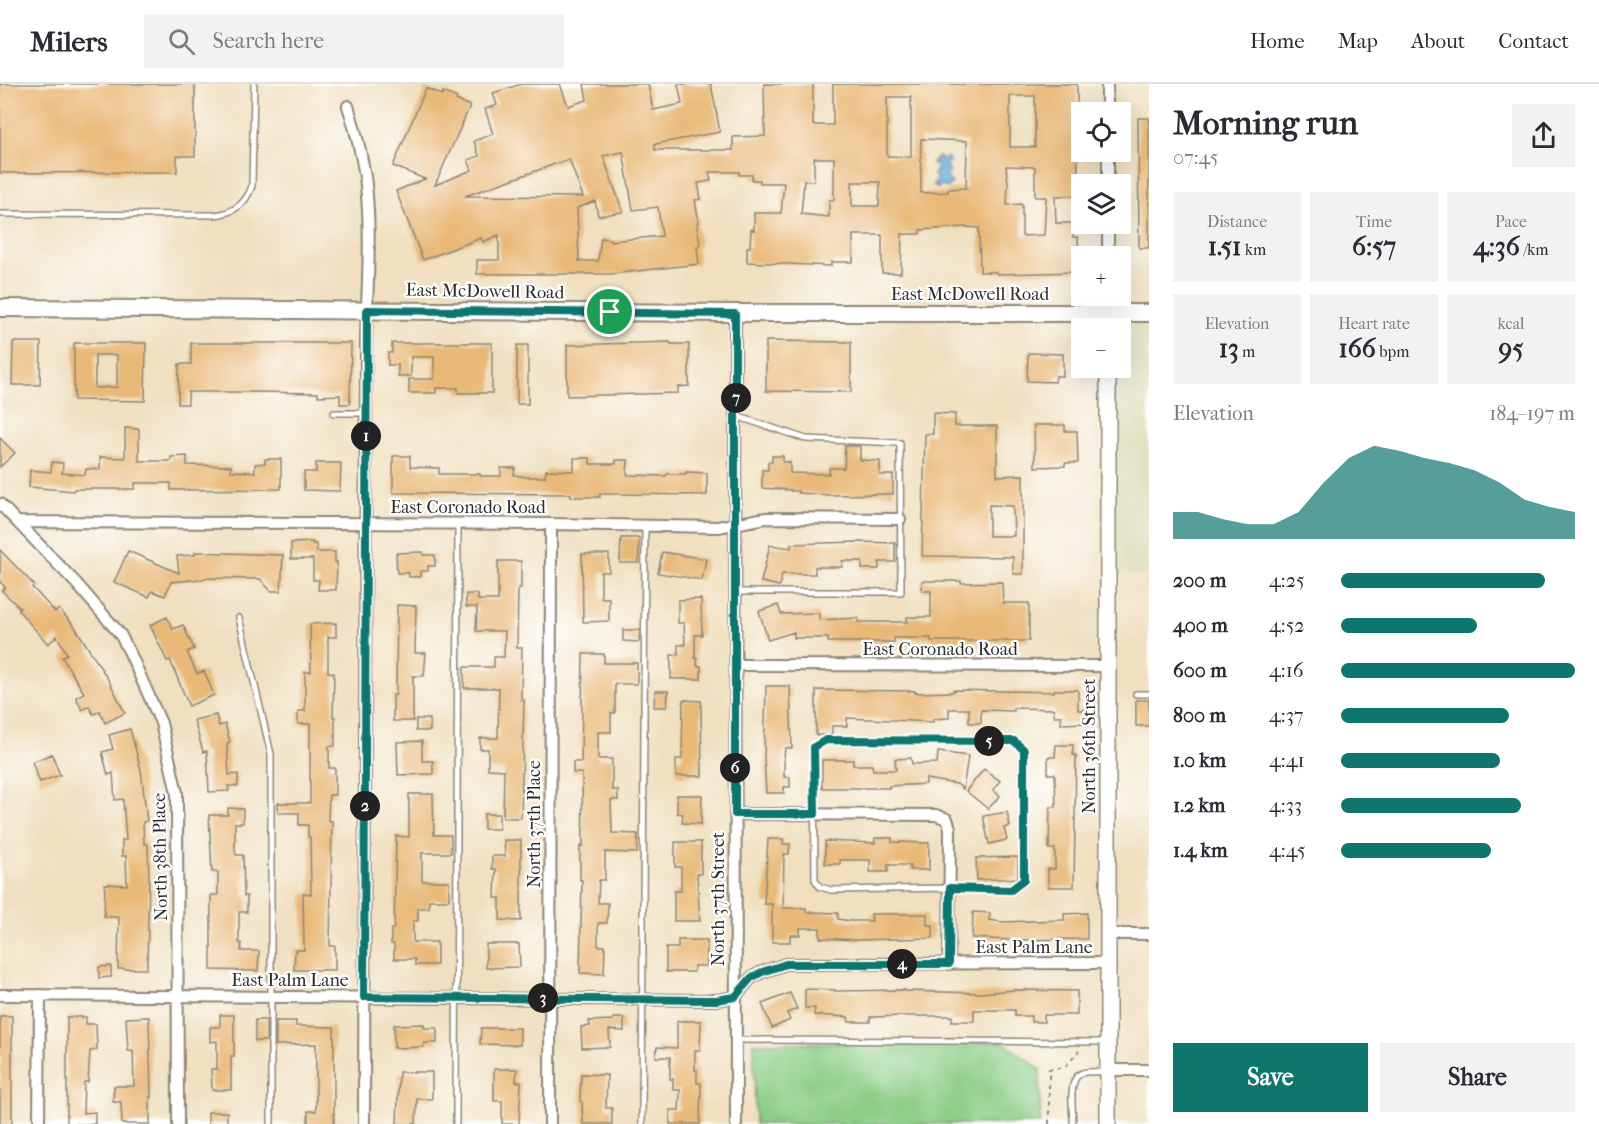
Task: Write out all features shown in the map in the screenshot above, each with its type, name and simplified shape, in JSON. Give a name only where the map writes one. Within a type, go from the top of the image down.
[{"type":"main road","name":"East McDowell Road","points":[[0,308],[735,314],[1071,320]]},
{"type":"main road","name":"East McDowell Road","points":[[1123,318],[1149,313]]},
{"type":"main road","name":"North 36th Street","points":[[1108,378],[1108,1124]]},
{"type":"street","points":[[1107,84],[1107,102]]},
{"type":"street","points":[[348,106],[363,164],[368,197],[364,1124]]},
{"type":"street","name":"North 37th Street","points":[[735,314],[736,1124]]},
{"type":"street","name":"North 38th Place","points":[[0,504],[76,582],[120,634],[161,723],[177,794],[178,1124]]},
{"type":"street","name":"East Coronado Road","points":[[19,522],[718,526],[765,518],[900,519]]},
{"type":"street","name":"North 37th Place","points":[[550,1124],[551,524]]},
{"type":"street","name":"East Coronado Road","points":[[736,664],[1108,666]]},
{"type":"street","points":[[735,814],[936,815],[947,819],[950,828],[949,964]]},
{"type":"street","points":[[1108,934],[1149,934]]},
{"type":"street","name":"East Palm Lane","points":[[0,995],[716,1000],[735,997],[751,978],[786,964],[1108,963]]},
{"type":"street","points":[[39,1124],[40,995]]},
{"type":"street","points":[[1108,1071],[1149,1070]]},
{"type":"lane","points":[[0,214],[215,215],[233,211],[249,195],[252,186],[254,84]]},
{"type":"lane","points":[[334,413],[366,413]]},
{"type":"lane","points":[[736,416],[806,439],[900,443],[901,592],[736,592]]},
{"type":"lane","points":[[456,1124],[458,524]]},
{"type":"lane","points":[[642,1124],[645,525]]},
{"type":"lane","points":[[239,618],[271,754],[271,1124]]},
{"type":"lane","points":[[1136,694],[1149,694]]},
{"type":"lane","points":[[826,740],[1014,741],[1024,750],[1024,880],[1011,890],[950,888],[831,890],[820,887],[815,880],[814,747],[826,740]]},
{"type":"lane","points":[[735,1040],[1108,1042]]},
{"type":"lane","points":[[1073,1124],[1072,1084],[1076,1076],[1084,1072],[1108,1071]]},
{"type":"path","points":[[1049,1124],[1048,1069],[1060,1070],[1065,1067],[1082,1048]]},
{"type":"shaded area","points":[[1108,313],[1149,313],[1149,575],[1107,574],[1108,378],[1131,378],[1131,318],[1108,318]]},
{"type":"green space","points":[[1003,1042],[1040,1069],[1040,1124],[755,1124],[754,1043]]},
{"type":"water","points":[[938,157],[944,160],[947,157],[950,161],[945,166],[950,171],[946,177],[952,183],[947,188],[941,185],[938,188],[933,185],[937,179],[933,174],[938,168],[932,163]]},
{"type":"building","points":[[0,84],[195,84],[195,156],[177,156],[177,172],[0,173]]},
{"type":"building","points":[[521,84],[560,84],[568,106],[587,100],[584,84],[648,84],[653,110],[682,104],[678,84],[711,84],[720,132],[655,144],[655,150],[733,150],[733,137],[765,136],[764,84],[813,84],[813,125],[833,125],[833,84],[1077,84],[1077,102],[1071,102],[1071,162],[1078,162],[1078,174],[1071,174],[1071,196],[1055,196],[1056,223],[1071,223],[1071,234],[1073,237],[1078,237],[1078,246],[1071,246],[1071,272],[997,274],[996,272],[980,272],[979,228],[967,227],[920,230],[920,234],[902,234],[901,273],[882,273],[882,235],[853,235],[853,262],[831,262],[831,266],[747,262],[747,247],[750,247],[751,229],[754,230],[754,213],[781,213],[784,183],[760,183],[760,180],[752,180],[752,175],[739,175],[739,172],[709,172],[711,181],[698,183],[701,199],[695,200],[699,223],[697,223],[700,246],[697,246],[699,264],[611,274],[477,274],[477,260],[499,260],[499,235],[483,242],[481,238],[423,260],[396,191],[425,179],[393,166],[426,88],[442,95],[443,92],[470,106],[435,185],[472,170],[468,160],[479,156],[474,141],[493,134],[485,109],[497,105],[493,93]],"holes":[[[1010,96],[1035,96],[1035,147],[1010,147]],[[887,97],[911,97],[911,157],[887,156]],[[921,139],[967,141],[966,188],[948,189],[948,192],[921,193]],[[623,152],[633,210],[658,207],[662,236],[610,241],[610,239],[601,238],[598,261],[579,261],[577,208],[595,201],[598,216],[623,212],[603,156]],[[814,158],[834,158],[834,200],[829,200],[829,217],[801,214],[804,181],[814,181]],[[569,159],[583,197],[465,196]],[[1006,166],[1035,167],[1035,197],[1046,197],[1044,235],[1022,236],[1022,204],[1007,205]],[[852,182],[880,182],[879,206],[852,206]]]},
{"type":"building","points":[[1138,118],[1149,118],[1149,248],[1139,248]]},
{"type":"building","points":[[766,341],[851,342],[851,392],[766,391]]},
{"type":"building","points":[[13,342],[41,342],[40,385],[12,385]]},
{"type":"building","points":[[670,342],[671,344],[689,344],[689,386],[678,387],[678,393],[567,396],[567,345]]},
{"type":"building","points":[[74,343],[146,343],[145,401],[74,400]],"holes":[[[95,355],[117,355],[117,387],[95,388]]]},
{"type":"building","points":[[191,343],[351,343],[350,404],[340,404],[340,395],[318,396],[318,393],[188,392],[188,404],[178,404],[179,364],[191,364]]},
{"type":"building","points":[[392,343],[492,343],[492,393],[458,393],[458,388],[436,388],[436,393],[409,393],[409,379],[434,379],[434,357],[411,357],[411,376],[398,376],[398,365],[388,365],[388,353],[392,353]]},
{"type":"building","points":[[517,345],[528,345],[528,404],[517,404]]},
{"type":"building","points":[[1028,353],[1063,354],[1063,376],[1056,376],[1055,382],[1027,381]]},
{"type":"building","points":[[933,413],[955,414],[955,426],[997,426],[997,476],[1023,475],[1023,574],[1013,574],[1013,557],[922,556],[925,434],[933,434]],"holes":[[[989,505],[1013,506],[1014,536],[989,536]]]},
{"type":"building","points":[[1034,425],[1065,425],[1065,431],[1077,431],[1078,463],[1035,467]]},
{"type":"building","points":[[125,428],[139,429],[139,461],[171,461],[171,457],[187,456],[187,465],[231,466],[231,471],[255,472],[255,464],[265,463],[265,459],[281,459],[281,489],[171,490],[171,483],[135,483],[135,489],[74,489],[73,491],[29,487],[30,470],[51,472],[52,462],[63,463],[62,473],[85,475],[86,469],[100,469],[100,457],[125,458]]},
{"type":"building","points":[[0,438],[15,453],[0,467]]},
{"type":"building","points":[[845,446],[860,446],[860,460],[880,461],[880,475],[893,475],[893,494],[829,495],[762,488],[762,470],[768,470],[768,462],[772,462],[772,456],[783,456],[783,462],[790,462],[790,473],[829,474],[829,468],[844,468]]},
{"type":"building","points":[[393,456],[410,456],[410,467],[439,468],[439,474],[501,476],[501,468],[515,468],[514,475],[526,477],[545,477],[546,470],[574,471],[574,458],[590,458],[590,464],[616,464],[616,460],[628,460],[627,475],[666,476],[667,474],[686,474],[686,472],[707,473],[707,495],[600,494],[600,497],[571,497],[571,494],[393,493]]},
{"type":"building","points":[[316,463],[341,463],[340,491],[304,490],[304,472],[316,472]]},
{"type":"building","points":[[621,538],[639,538],[639,563],[620,563]]},
{"type":"building","points":[[313,542],[316,544],[317,552],[335,552],[336,590],[318,590],[319,580],[313,580],[313,559],[291,559],[291,543]]},
{"type":"building","points":[[895,543],[895,562],[879,562],[879,569],[862,569],[862,561],[842,561],[842,567],[815,567],[815,574],[782,574],[780,586],[761,582],[770,545],[791,548],[791,544]]},
{"type":"building","points":[[0,550],[34,585],[32,587],[55,612],[59,609],[75,627],[109,681],[125,713],[105,723],[100,711],[93,714],[89,706],[82,710],[76,697],[84,693],[62,657],[67,654],[57,636],[48,644],[18,610],[20,608],[2,591],[5,587],[0,582]]},
{"type":"building","points":[[128,551],[179,573],[177,556],[195,555],[195,552],[283,555],[281,591],[271,591],[260,579],[204,578],[171,582],[165,596],[152,591],[149,597],[114,582]]},
{"type":"building","points":[[423,552],[423,555],[435,555],[435,566],[428,566],[428,571],[420,571],[420,577],[409,577],[409,573],[397,573],[396,553]]},
{"type":"building","points":[[662,552],[706,559],[702,580],[658,573]]},
{"type":"building","points":[[582,554],[609,554],[609,572],[601,572],[601,598],[609,598],[609,621],[583,622]]},
{"type":"building","points":[[498,561],[521,561],[517,648],[522,648],[521,700],[524,700],[521,818],[503,818],[504,770],[488,769],[488,749],[480,749],[480,738],[498,738],[499,688],[464,688],[464,667],[494,667],[494,657],[504,657],[505,631],[476,631],[477,607],[466,607],[466,594],[478,594],[478,600],[498,600]]},
{"type":"building","points":[[922,581],[1002,582],[1003,603],[1029,603],[1029,641],[931,641],[931,638],[894,638],[894,642],[828,642],[828,638],[794,638],[794,632],[768,640],[759,611],[778,605],[781,614],[819,613],[819,620],[858,618],[858,622],[907,622],[907,617],[931,617],[931,591],[922,591]]},
{"type":"building","points":[[701,599],[702,635],[695,635],[695,658],[697,658],[697,666],[701,666],[701,679],[671,679],[671,655],[678,655],[678,645],[685,645],[684,623],[678,623],[678,600]]},
{"type":"building","points":[[397,605],[416,606],[415,653],[426,653],[424,676],[413,676],[413,721],[393,721],[393,695],[396,695]]},
{"type":"building","points":[[167,617],[173,629],[183,625],[194,649],[187,652],[197,674],[204,671],[214,695],[189,706],[170,660],[167,661],[150,625]]},
{"type":"building","points":[[336,623],[336,637],[328,637],[328,672],[334,673],[333,717],[335,717],[335,746],[329,746],[329,768],[335,768],[335,795],[329,795],[328,821],[332,821],[330,946],[335,946],[335,970],[294,970],[295,950],[304,950],[303,893],[311,894],[310,837],[308,837],[308,825],[299,825],[299,813],[278,813],[278,803],[310,803],[310,724],[298,724],[298,711],[305,711],[305,672],[311,672],[310,624]]},
{"type":"building","points":[[623,630],[640,630],[639,642],[623,641]]},
{"type":"building","points":[[583,654],[604,654],[604,663],[637,663],[637,684],[615,684],[615,713],[611,713],[611,732],[598,732],[598,759],[612,759],[612,790],[618,790],[618,800],[611,800],[612,833],[638,834],[637,853],[605,852],[605,880],[599,880],[598,903],[608,903],[607,923],[598,923],[598,946],[605,946],[604,974],[580,973],[582,773],[573,773],[573,762],[581,762]]},
{"type":"building","points":[[766,686],[790,686],[792,748],[785,748],[784,777],[790,777],[790,787],[784,787],[784,793],[766,793],[764,757]]},
{"type":"building","points":[[816,690],[915,691],[915,693],[953,692],[953,690],[1054,692],[1054,690],[1078,690],[1078,710],[1085,710],[1085,723],[1061,724],[1061,716],[1054,716],[1054,709],[1014,708],[1014,711],[981,710],[981,723],[969,723],[969,709],[949,709],[949,718],[933,719],[933,722],[847,718],[847,726],[832,726],[832,735],[816,735]]},
{"type":"building","points":[[655,691],[668,691],[667,707],[654,707]]},
{"type":"building","points":[[683,700],[701,701],[702,776],[676,776],[676,759],[682,759]]},
{"type":"building","points":[[1136,700],[1149,700],[1149,726],[1136,726]]},
{"type":"building","points":[[216,715],[219,726],[225,724],[230,742],[227,743],[229,775],[238,774],[238,786],[228,786],[229,791],[209,792],[207,751],[203,752],[194,720]]},
{"type":"building","points":[[416,719],[430,719],[430,731],[416,731]]},
{"type":"building","points":[[130,729],[141,770],[147,821],[143,822],[144,844],[148,844],[149,878],[147,969],[118,969],[119,917],[104,917],[105,884],[127,885],[126,856],[122,856],[122,840],[126,840],[123,799],[115,800],[113,773],[108,775],[102,752],[113,749],[109,735]]},
{"type":"building","points":[[422,741],[422,761],[433,761],[433,774],[398,775],[397,742]]},
{"type":"building","points":[[1056,745],[1073,745],[1073,755],[1076,755],[1074,887],[1048,887],[1048,869],[1055,869],[1055,849],[1049,849],[1050,807],[1056,807],[1055,774],[1048,774],[1048,757],[1055,757]]},
{"type":"building","points":[[938,752],[968,756],[963,789],[957,784],[926,779],[926,784],[889,786],[889,788],[822,788],[822,760],[853,760],[853,765],[872,765],[873,770],[896,770],[895,759],[911,758],[912,764],[937,763]]},
{"type":"building","points":[[52,754],[60,775],[40,782],[32,762]]},
{"type":"building","points":[[984,769],[1000,781],[993,790],[1000,796],[988,809],[966,791]]},
{"type":"building","points":[[409,794],[433,794],[434,835],[451,835],[451,853],[422,853],[422,881],[449,881],[449,900],[429,900],[429,908],[418,908],[418,921],[413,921],[413,942],[437,942],[437,965],[415,965],[415,959],[394,959],[394,944],[391,944],[391,929],[394,929],[396,836],[409,837]]},
{"type":"building","points":[[677,795],[702,795],[701,824],[682,823],[683,814],[677,813]]},
{"type":"building","points":[[228,808],[243,809],[243,823],[235,823],[235,849],[236,855],[243,855],[244,896],[247,896],[247,912],[239,912],[239,943],[241,943],[241,951],[259,951],[258,971],[211,970],[211,895],[218,895],[218,872],[212,872],[209,815],[228,815]]},
{"type":"building","points":[[1007,812],[1010,826],[1004,828],[1007,840],[989,844],[983,816]]},
{"type":"building","points":[[484,814],[499,814],[499,829],[484,829]]},
{"type":"building","points":[[875,838],[892,838],[892,842],[929,843],[929,870],[910,870],[910,865],[888,865],[888,872],[870,872],[870,860],[840,860],[840,864],[825,864],[825,841],[875,843]]},
{"type":"building","points":[[768,839],[783,839],[783,844],[790,844],[789,854],[784,854],[783,908],[806,908],[806,912],[838,913],[838,919],[851,921],[872,921],[871,914],[927,914],[927,925],[933,925],[933,938],[857,940],[820,938],[820,928],[800,928],[800,935],[790,935],[790,942],[772,942],[772,904],[764,904]]},
{"type":"building","points":[[504,840],[521,840],[521,921],[500,920],[500,898],[495,898],[496,869],[492,869],[492,856],[505,856]]},
{"type":"building","points":[[675,842],[701,842],[701,874],[697,874],[700,921],[674,921],[674,891],[681,891],[681,867],[675,867]]},
{"type":"building","points":[[1018,857],[1018,878],[977,880],[976,858]]},
{"type":"building","points":[[973,912],[990,913],[989,920],[1002,922],[1064,920],[1064,914],[1087,913],[1087,939],[972,938]]},
{"type":"building","points":[[678,940],[707,940],[707,966],[694,966],[694,972],[666,972],[666,948],[678,948]]},
{"type":"building","points":[[486,944],[519,944],[520,967],[486,968]]},
{"type":"building","points":[[111,966],[111,977],[99,978],[99,967]]},
{"type":"building","points":[[805,989],[980,993],[1015,990],[1077,991],[1077,1015],[1044,1015],[1044,1022],[1031,1022],[1031,1016],[1015,1016],[1015,1010],[974,1010],[974,1021],[952,1021],[952,1016],[905,1016],[870,1017],[870,1022],[849,1022],[848,1017],[814,1015],[815,1008],[805,1008]]},
{"type":"building","points":[[790,993],[797,1009],[787,1013],[790,1020],[772,1028],[762,1004]]},
{"type":"building","points":[[220,1015],[234,1015],[231,1090],[212,1090],[211,1069],[217,1069],[217,1041],[210,1042],[210,1027],[220,1027]]},
{"type":"building","points":[[0,1016],[12,1016],[12,1124],[0,1124]]},
{"type":"building","points":[[67,1017],[86,1017],[86,1024],[96,1024],[97,1050],[90,1051],[88,1082],[84,1082],[83,1113],[95,1112],[95,1124],[67,1124]]},
{"type":"building","points":[[149,1017],[150,1124],[122,1124],[121,1102],[113,1102],[114,1086],[134,1086],[133,1051],[128,1051],[126,1018]]},
{"type":"building","points":[[613,1018],[624,1018],[624,1031],[609,1030],[610,1047],[582,1048],[581,1027],[590,1026],[589,1021],[613,1020]]},
{"type":"building","points":[[255,1020],[266,1020],[266,1041],[255,1041]]},
{"type":"building","points":[[276,1021],[296,1021],[296,1026],[334,1027],[334,1124],[308,1124],[308,1111],[316,1111],[316,1044],[276,1045]]},
{"type":"building","points":[[677,1021],[701,1021],[700,1050],[695,1050],[697,1083],[701,1083],[700,1124],[670,1124],[670,1110],[679,1110],[680,1090],[673,1090],[673,1079],[670,1079],[670,1057],[656,1057],[657,1047],[677,1048]]},
{"type":"building","points":[[424,1024],[424,1028],[437,1028],[437,1043],[424,1043],[424,1047],[394,1048],[394,1025]]},
{"type":"building","points":[[481,1028],[520,1028],[520,1045],[480,1044]]},
{"type":"building","points":[[494,1069],[517,1069],[516,1082],[521,1082],[519,1124],[502,1124],[502,1101],[494,1101]]},
{"type":"building","points":[[399,1072],[432,1072],[432,1099],[417,1099],[416,1124],[397,1124]]},
{"type":"building","points":[[581,1074],[607,1075],[606,1108],[612,1108],[612,1124],[583,1124],[582,1102],[580,1101]]},
{"type":"building","points":[[208,1112],[227,1112],[227,1124],[208,1124]]},
{"type":"route","points":[[367,310],[610,312],[735,314],[735,814],[815,814],[814,747],[826,740],[1014,741],[1024,750],[1024,880],[1011,890],[950,888],[949,964],[786,964],[751,978],[735,997],[716,1000],[364,997],[367,310]]}]
